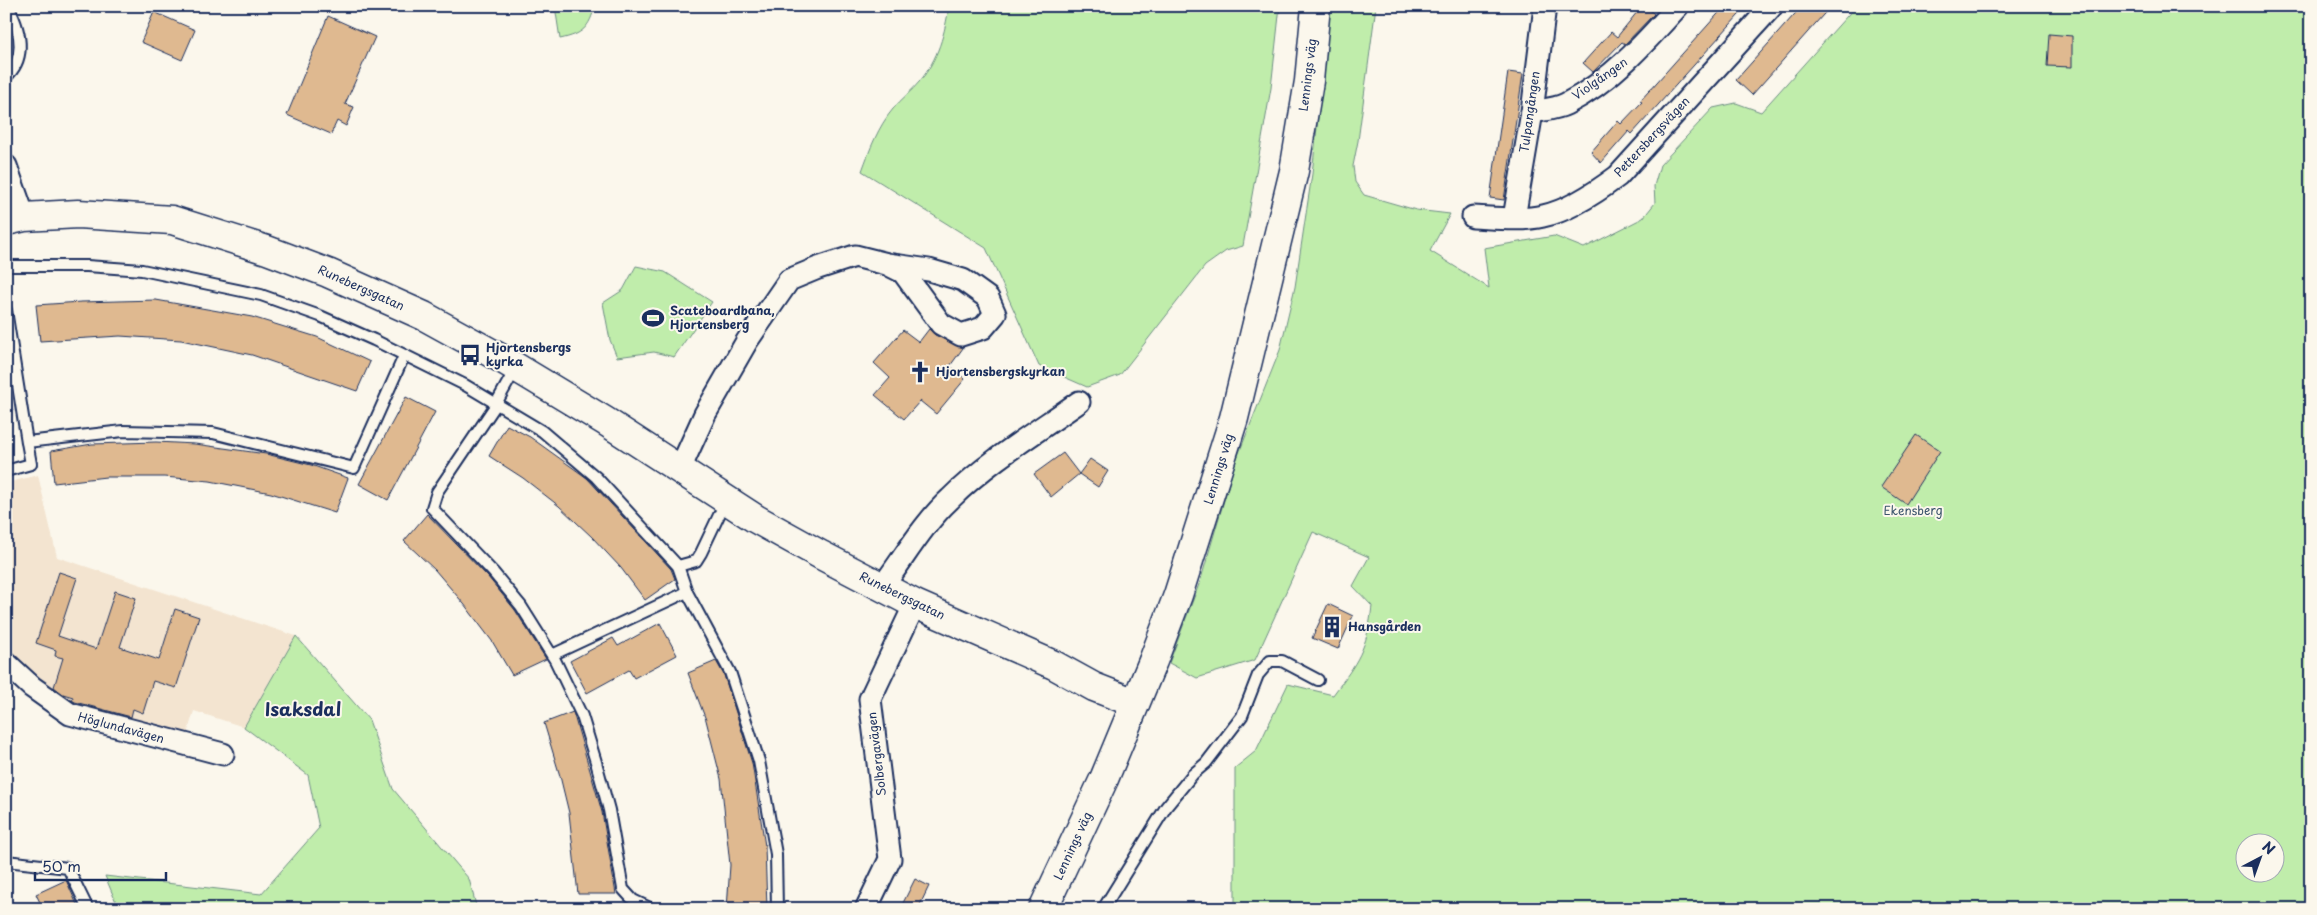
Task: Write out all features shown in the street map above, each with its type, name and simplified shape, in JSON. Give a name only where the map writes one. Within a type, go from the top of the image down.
[{"type":"street","name":"Lennings väg","points":[[1043,909],[1104,779],[1178,595],[1234,418],[1294,171],[1309,81],[1316,6]]},
{"type":"street","name":"Tulpangången","points":[[1514,218],[1532,112],[1545,6]]},
{"type":"street","name":"Violgången","points":[[1532,112],[1564,104],[1614,73],[1633,56],[1678,6]]},
{"type":"street","name":"Pettersbergsvägen","points":[[1472,217],[1514,218],[1543,216],[1594,193],[1618,176],[1772,6]]},
{"type":"street","points":[[6,166],[15,219]]},
{"type":"street","name":"Runebergsgatan","points":[[15,219],[78,214],[172,220],[267,250],[336,276],[424,316],[517,368],[605,421],[679,471],[756,519],[882,587],[915,604],[1054,665],[1094,687],[1135,703]]},
{"type":"street","points":[[679,471],[705,414],[747,341],[788,280],[855,256],[886,264],[929,270],[963,280],[988,298],[995,314],[983,328],[961,335],[941,324],[903,272],[886,264]]},
{"type":"street","points":[[882,587],[911,546],[948,500],[985,466],[1079,402]]},
{"type":"street","name":"Solbergavägen","points":[[866,909],[890,859],[870,698],[915,604]]},
{"type":"street","name":"Höglundavägen","points":[[6,663],[32,687],[70,714],[222,754]]},
{"type":"lane","points":[[6,78],[18,58],[22,43],[8,6]]},
{"type":"lane","points":[[6,266],[87,266],[142,270],[224,286],[261,296],[320,316],[465,384],[542,431],[596,477],[678,566],[687,592],[730,672],[759,762],[776,854],[777,909]]},
{"type":"lane","points":[[6,310],[32,464],[6,471]]},
{"type":"lane","points":[[27,442],[124,431],[213,433],[354,468],[404,356]]},
{"type":"lane","points":[[517,368],[497,403],[437,492],[432,508],[493,572],[521,606],[552,656],[582,716],[588,734],[609,810],[623,889],[633,900],[652,909]]},
{"type":"lane","points":[[678,566],[696,561],[720,513]]},
{"type":"lane","points":[[552,656],[687,592]]},
{"type":"lane","points":[[1103,909],[1166,807],[1193,774],[1206,763],[1242,716],[1258,676],[1270,661],[1282,661],[1318,680]]},
{"type":"lane","points":[[6,861],[68,868],[88,909]]},
{"type":"shaded area","points":[[38,475],[57,557],[296,636],[244,727],[194,711],[185,741],[70,707],[36,681],[6,647],[6,483]]},
{"type":"green space","points":[[555,6],[595,6],[590,20],[584,29],[574,35],[560,39]]},
{"type":"green space","points":[[949,6],[1280,6],[1271,88],[1243,246],[1226,251],[1205,266],[1120,375],[1087,387],[1039,366],[986,248],[862,171],[871,146],[883,123],[896,105],[920,81],[932,64],[943,36]]},
{"type":"green space","name":"Ekensberg","points":[[1330,6],[1376,6],[1353,166],[1355,182],[1364,195],[1416,210],[1450,214],[1430,251],[1489,288],[1484,248],[1554,236],[1584,248],[1643,218],[1655,203],[1654,186],[1660,165],[1713,108],[1736,103],[1761,112],[1856,6],[2311,6],[2311,909],[1235,909],[1235,768],[1256,751],[1288,684],[1333,695],[1355,664],[1364,645],[1372,606],[1353,586],[1369,557],[1313,532],[1255,660],[1197,678],[1169,663],[1201,579],[1235,463],[1280,350],[1295,287],[1312,174]]},
{"type":"green space","name":"Scateboardbana, Hjortensberg","points":[[636,266],[665,272],[712,302],[674,357],[654,352],[617,357],[610,340],[603,303],[623,290]]},
{"type":"green space","points":[[296,636],[369,720],[393,789],[469,879],[477,909],[119,909],[105,876],[261,894],[319,828],[308,775],[244,727]]},
{"type":"building","points":[[1642,6],[1646,6],[1654,14],[1625,44],[1622,42],[1593,72],[1583,63],[1611,32],[1617,37]]},
{"type":"building","points":[[1725,6],[1747,6],[1632,134],[1629,131],[1601,163],[1591,152],[1618,121],[1621,124],[1642,102],[1640,101]]},
{"type":"building","points":[[1802,6],[1831,6],[1752,95],[1736,80]]},
{"type":"building","points":[[154,12],[195,30],[182,60],[141,42]]},
{"type":"building","points":[[328,16],[375,37],[345,104],[354,107],[346,126],[337,121],[331,134],[287,115]]},
{"type":"building","points":[[2049,34],[2072,36],[2072,67],[2047,66]]},
{"type":"building","points":[[1508,72],[1523,74],[1504,200],[1490,198]]},
{"type":"building","points":[[156,300],[252,317],[317,337],[370,362],[357,391],[252,355],[181,340],[120,336],[40,341],[36,305]]},
{"type":"building","name":"Hjortensbergskyrkan","points":[[929,329],[935,335],[963,348],[950,366],[965,379],[936,414],[920,401],[904,419],[875,395],[890,378],[874,363],[903,330],[919,342]]},
{"type":"building","points":[[406,397],[435,412],[388,500],[359,484]]},
{"type":"building","points":[[507,425],[530,437],[587,478],[671,569],[675,579],[645,600],[621,568],[559,506],[523,478],[489,456]]},
{"type":"building","points":[[1916,435],[1940,451],[1906,504],[1881,487]]},
{"type":"building","points":[[156,442],[195,444],[266,454],[311,465],[348,478],[335,513],[271,493],[210,481],[164,477],[106,477],[54,483],[51,451],[92,444]]},
{"type":"building","points":[[1063,453],[1079,474],[1051,497],[1034,474]]},
{"type":"building","points":[[1090,459],[1108,471],[1098,487],[1079,474]]},
{"type":"building","points":[[427,514],[488,577],[515,610],[546,659],[512,675],[492,641],[464,604],[435,570],[404,541]]},
{"type":"building","points":[[59,572],[77,578],[58,636],[96,649],[115,591],[136,598],[120,647],[159,660],[175,609],[199,617],[176,688],[153,681],[143,713],[133,709],[131,717],[75,702],[72,700],[73,697],[63,694],[54,687],[63,658],[55,656],[56,650],[36,643]]},
{"type":"building","name":"Hansgården","points":[[1328,604],[1353,616],[1338,649],[1312,638]]},
{"type":"building","points":[[660,623],[677,655],[634,678],[629,670],[587,693],[570,661],[613,638],[618,646]]},
{"type":"building","points":[[716,661],[724,675],[752,763],[765,846],[767,909],[727,909],[730,865],[721,779],[706,720],[688,673]]},
{"type":"building","points":[[573,712],[602,812],[616,894],[578,894],[569,813],[544,723]]},
{"type":"building","points":[[915,879],[929,886],[918,909],[900,909]]},
{"type":"building","points":[[66,880],[79,909],[43,909],[36,894]]},
{"type":"place","name":"Scateboardbana, Hjortensberg","points":[[653,318]]},
{"type":"place","name":"Hjortensbergs kyrka","points":[[470,355]]},
{"type":"place","name":"Hjortensbergskyrkan","points":[[920,372]]},
{"type":"place","name":"Hansgården","points":[[1332,627]]},
{"type":"district","name":"Isaksdal","points":[[303,710]]}]
